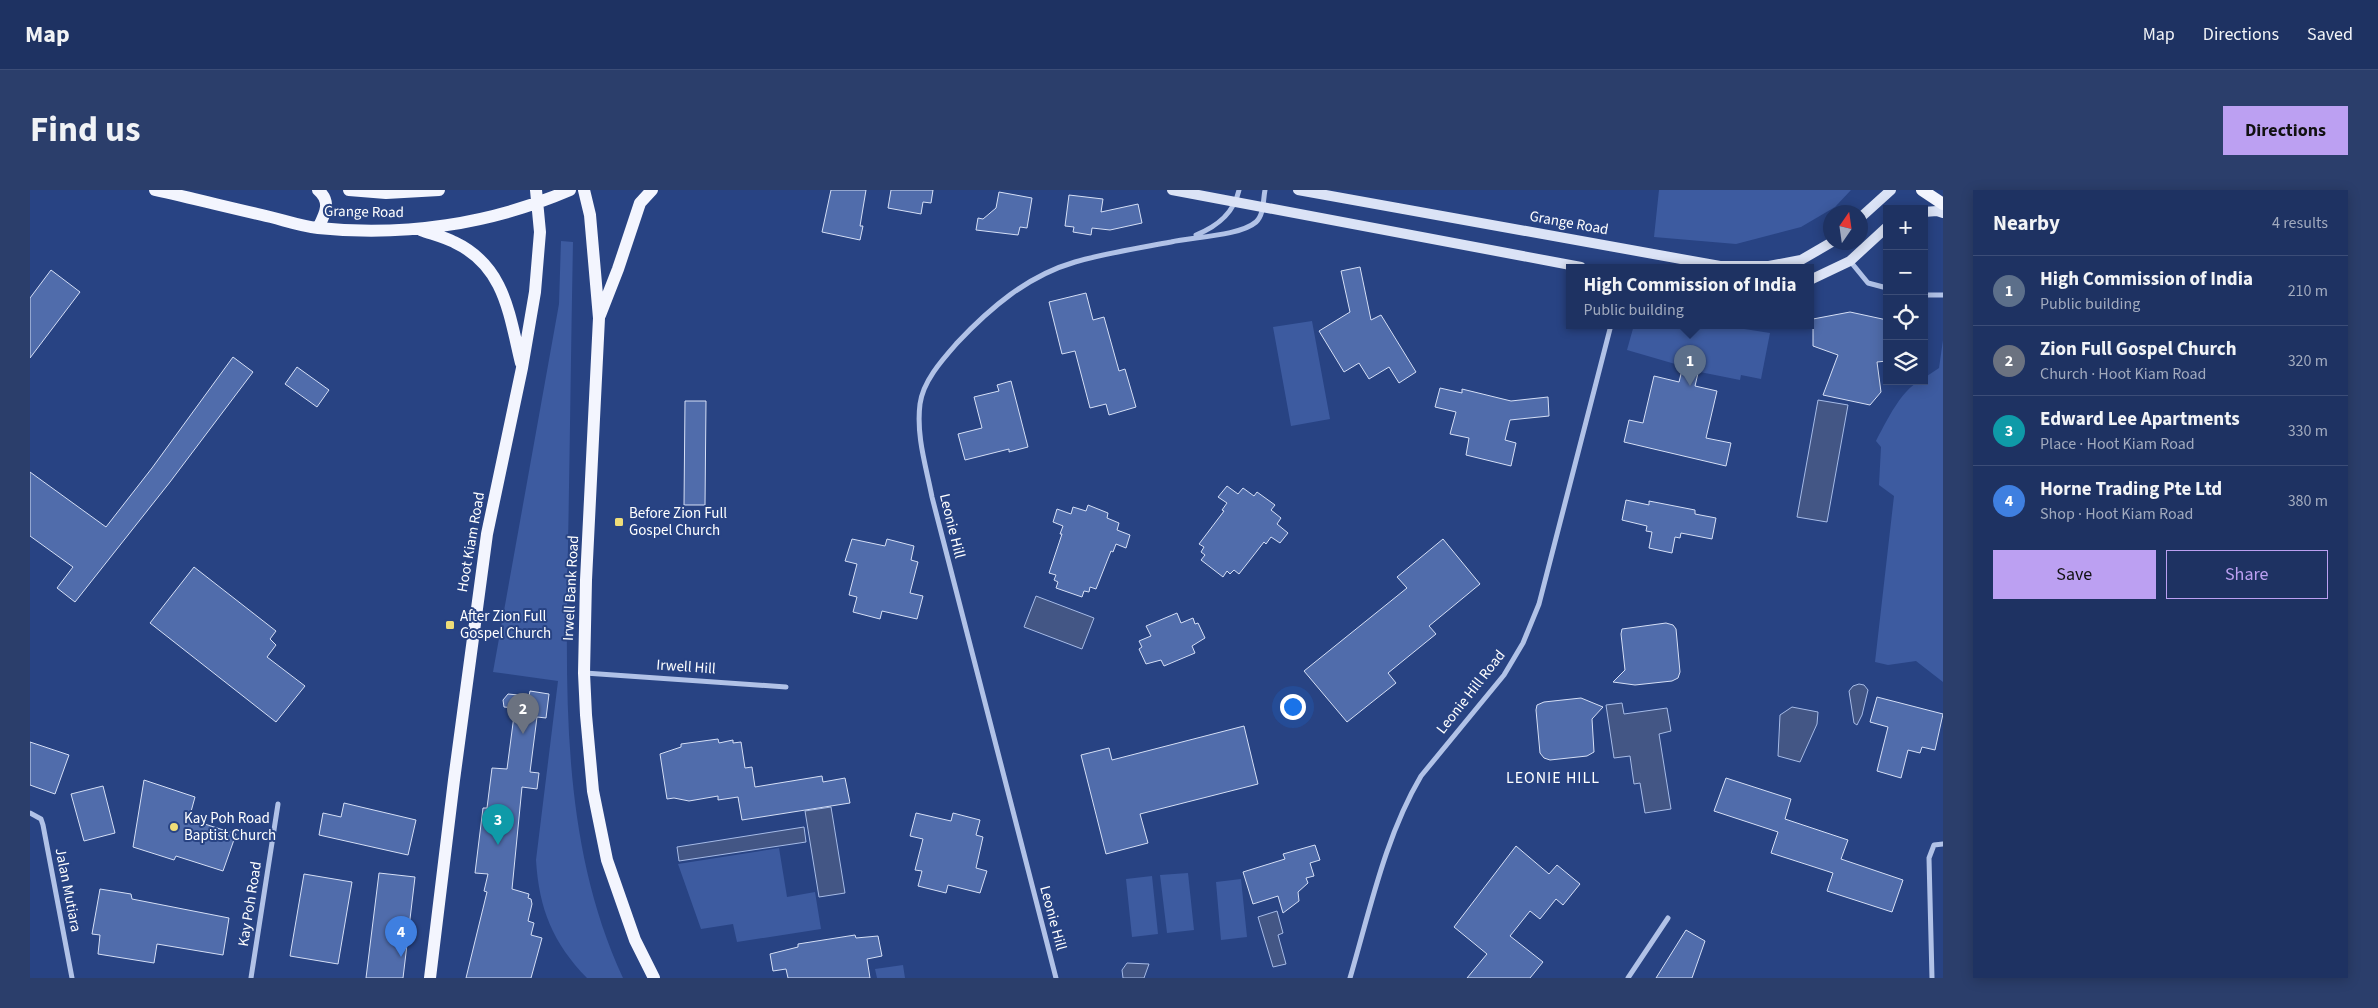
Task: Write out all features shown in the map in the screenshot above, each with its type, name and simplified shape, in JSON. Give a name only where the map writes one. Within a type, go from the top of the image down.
[{"type":"main road","name":"Grange Road","points":[[155,190],[318,228],[370,231],[418,229],[462,223],[539,204],[570,190]]},
{"type":"main road","points":[[318,190],[324,195],[327,204],[326,212],[318,228]]},
{"type":"main road","name":"Grange Road","points":[[348,190],[386,193],[439,190]]},
{"type":"main road","name":"Hoot Kiam Road","points":[[430,978],[487,534],[522,368],[540,254],[539,204],[536,190]]},
{"type":"main road","name":"Irwell Bank Road","points":[[584,190],[590,215],[599,318],[586,580],[584,673],[593,791],[607,860],[635,940],[654,978]]},
{"type":"main road","points":[[599,318],[640,203],[652,190]]},
{"type":"main road","points":[[1172,190],[1566,264]]},
{"type":"main road","name":"Grange Road","points":[[1298,190],[1709,264]]},
{"type":"main road","points":[[1868,211],[1891,190]]},
{"type":"main road","points":[[1922,190],[1943,204]]},
{"type":"main road","points":[[1928,212],[1943,213]]},
{"type":"main road","points":[[418,229],[455,242],[481,261],[500,284],[522,368]]},
{"type":"main road","points":[[1814,278],[1850,261],[1883,231]]},
{"type":"main road","name":"Grange Road","points":[[1780,264],[1801,260],[1823,247]]},
{"type":"street","name":"Leonie Hill","points":[[1191,238],[1212,229],[1228,214],[1236,201],[1239,190]]},
{"type":"street","name":"Leonie Hill","points":[[1056,978],[932,498],[918,426],[920,402],[926,385],[942,360],[978,322],[1008,296],[1037,278],[1074,262],[1191,238],[1215,236],[1254,224],[1260,215],[1265,190]]},
{"type":"street","points":[[1850,261],[1868,283],[1883,287]]},
{"type":"street","points":[[1928,295],[1943,295]]},
{"type":"street","name":"Leonie Hill Road","points":[[1350,978],[1388,850],[1412,791],[1421,776],[1504,675],[1531,623],[1538,604],[1611,329]]},
{"type":"street","name":"Irwell Hill","points":[[584,673],[786,687]]},
{"type":"street","name":"Kay Poh Road","points":[[251,978],[278,804]]},
{"type":"street","name":"Jalan Mutiara","points":[[30,813],[37,815],[43,825],[72,978]]},
{"type":"street","points":[[1932,978],[1929,858],[1932,847],[1937,844],[1943,844]]},
{"type":"street","points":[[1628,978],[1668,918]]},
{"type":"shaded area","points":[[1659,190],[1851,190],[1837,205],[1823,205],[1823,214],[1801,227],[1736,244],[1654,237]]},
{"type":"shaded area","points":[[561,241],[573,242],[567,654],[571,765],[577,819],[588,873],[602,926],[623,978],[587,978],[565,952],[557,938],[544,910],[540,894],[536,860],[558,681],[493,672],[559,304]]},
{"type":"shaded area","points":[[1312,321],[1330,419],[1291,426],[1273,327]]},
{"type":"shaded area","points":[[1633,329],[1744,329],[1770,333],[1761,379],[1741,375],[1740,380],[1700,372],[1700,368],[1683,364],[1682,366],[1627,350]]},
{"type":"shaded area","points":[[1943,340],[1943,682],[1916,661],[1888,665],[1875,662],[1894,496],[1879,485],[1881,447],[1876,441],[1903,396],[1914,385],[1928,385],[1928,375],[1939,368]]},
{"type":"shaded area","points":[[1818,400],[1848,405],[1827,522],[1797,517]]},
{"type":"shaded area","points":[[1036,596],[1094,618],[1082,649],[1024,627]]},
{"type":"shaded area","points":[[1864,685],[1868,690],[1862,715],[1857,725],[1854,723],[1849,691],[1853,686]]},
{"type":"shaded area","points":[[1622,703],[1624,714],[1667,708],[1671,731],[1659,734],[1671,809],[1645,813],[1640,783],[1634,784],[1630,756],[1614,758],[1606,705]]},
{"type":"shaded area","points":[[1792,707],[1818,712],[1817,724],[1800,762],[1778,756],[1780,715]]},
{"type":"shaded area","points":[[831,807],[845,893],[819,897],[805,811]]},
{"type":"shaded area","points":[[804,827],[806,842],[679,861],[677,847]]},
{"type":"shaded area","points":[[779,848],[787,897],[815,892],[821,929],[737,942],[733,924],[701,929],[678,864]]},
{"type":"shaded area","points":[[1188,873],[1194,930],[1167,933],[1160,875]]},
{"type":"shaded area","points":[[1152,876],[1158,934],[1132,937],[1126,879]]},
{"type":"shaded area","points":[[1241,879],[1247,937],[1221,940],[1216,882]]},
{"type":"shaded area","points":[[1277,911],[1283,933],[1278,935],[1286,964],[1273,967],[1258,917]]},
{"type":"shaded area","points":[[1127,963],[1149,964],[1144,978],[1123,978],[1122,970]]},
{"type":"shaded area","points":[[903,965],[905,978],[877,978],[875,969]]},
{"type":"building","points":[[831,190],[866,190],[860,226],[863,226],[860,240],[822,232]]},
{"type":"building","points":[[891,190],[933,190],[931,203],[923,202],[921,214],[888,208]]},
{"type":"building","points":[[999,192],[1032,198],[1027,228],[1020,227],[1018,235],[976,230],[978,218],[983,219],[996,208]]},
{"type":"building","points":[[1069,195],[1103,199],[1101,212],[1138,204],[1142,223],[1110,230],[1092,228],[1091,235],[1073,232],[1074,227],[1065,226]]},
{"type":"building","points":[[1360,267],[1371,320],[1381,315],[1416,372],[1399,383],[1389,367],[1369,379],[1359,363],[1344,372],[1319,331],[1350,312],[1341,271]]},
{"type":"building","points":[[51,270],[80,292],[30,358],[30,298]]},
{"type":"building","points":[[1086,293],[1093,320],[1104,317],[1119,371],[1125,369],[1136,407],[1109,415],[1106,404],[1090,408],[1075,351],[1062,354],[1049,302]]},
{"type":"building","points":[[1850,312],[1883,319],[1883,361],[1877,362],[1881,392],[1870,405],[1823,395],[1838,355],[1813,346],[1814,319]]},
{"type":"building","points":[[233,357],[253,372],[170,482],[75,602],[57,588],[73,567],[30,536],[30,472],[106,527],[152,468]]},
{"type":"building","points":[[297,367],[329,390],[317,407],[285,384]]},
{"type":"building","points":[[1682,370],[1698,373],[1695,386],[1717,391],[1706,438],[1731,443],[1726,466],[1624,442],[1629,420],[1643,423],[1654,376],[1679,382]]},
{"type":"building","points":[[1011,381],[1028,447],[1009,452],[1009,449],[965,460],[958,434],[982,428],[974,397],[999,391],[997,385]]},
{"type":"building","points":[[1440,388],[1462,393],[1462,389],[1511,401],[1548,397],[1549,416],[1510,420],[1505,440],[1516,443],[1511,466],[1466,455],[1469,438],[1450,434],[1456,412],[1435,407]]},
{"type":"building","points":[[685,401],[706,401],[705,505],[684,505]]},
{"type":"building","points":[[1227,486],[1238,494],[1243,488],[1254,496],[1257,492],[1275,505],[1271,510],[1281,518],[1277,524],[1288,533],[1280,543],[1271,537],[1266,544],[1264,542],[1239,574],[1234,570],[1230,574],[1227,571],[1223,577],[1201,560],[1205,555],[1201,552],[1204,547],[1199,544],[1224,511],[1222,510],[1227,503],[1218,497]]},
{"type":"building","points":[[1626,500],[1649,505],[1649,501],[1695,510],[1695,514],[1716,518],[1712,539],[1681,533],[1680,538],[1675,537],[1672,553],[1649,548],[1652,532],[1646,531],[1647,526],[1622,520]]},
{"type":"building","points":[[1088,505],[1108,513],[1107,518],[1119,523],[1117,530],[1130,535],[1126,548],[1116,544],[1113,552],[1111,551],[1096,589],[1090,587],[1089,592],[1084,591],[1082,597],[1056,588],[1058,582],[1054,580],[1056,575],[1049,573],[1063,526],[1053,522],[1057,509],[1071,514],[1073,507],[1086,511]]},
{"type":"building","points":[[852,539],[885,546],[887,539],[914,546],[911,560],[918,562],[910,593],[923,596],[917,619],[882,611],[880,619],[853,612],[857,597],[849,595],[857,564],[845,561]]},
{"type":"building","points":[[1443,539],[1480,584],[1429,626],[1436,634],[1388,673],[1396,683],[1347,722],[1304,671],[1407,588],[1397,577]]},
{"type":"building","points":[[194,567],[276,631],[270,639],[276,645],[267,657],[305,686],[276,722],[150,623]]},
{"type":"building","points":[[1177,613],[1181,623],[1193,618],[1195,624],[1198,623],[1205,638],[1192,646],[1195,653],[1164,666],[1161,660],[1146,664],[1139,649],[1142,647],[1139,641],[1151,636],[1146,626]]},
{"type":"building","points":[[1666,623],[1673,625],[1676,629],[1680,672],[1678,678],[1672,681],[1635,685],[1613,682],[1625,670],[1622,629]]},
{"type":"building","points":[[530,691],[549,694],[546,718],[537,717],[530,772],[539,773],[537,789],[522,787],[512,889],[529,894],[528,898],[531,899],[532,904],[528,921],[534,923],[531,935],[542,938],[531,978],[466,978],[487,892],[484,891],[488,874],[475,873],[483,808],[487,808],[492,768],[507,769],[515,708],[504,707],[503,700],[508,694],[529,696]]},
{"type":"building","points":[[1877,697],[1943,714],[1935,750],[1922,747],[1920,753],[1908,750],[1901,778],[1877,771],[1888,727],[1870,722]]},
{"type":"building","points":[[1581,698],[1603,707],[1592,719],[1594,752],[1587,756],[1550,760],[1544,758],[1540,753],[1537,705],[1544,702]]},
{"type":"building","points":[[1244,726],[1258,784],[1140,814],[1148,843],[1106,854],[1081,755],[1109,748],[1112,760]]},
{"type":"building","points":[[718,739],[719,743],[733,740],[733,743],[741,742],[745,768],[752,767],[755,787],[822,776],[823,782],[845,778],[850,803],[742,820],[738,797],[718,800],[718,796],[689,801],[674,798],[667,799],[660,754],[681,747],[681,744]]},
{"type":"building","points":[[30,742],[69,755],[55,794],[30,785]]},
{"type":"building","points":[[1726,778],[1791,799],[1785,819],[1848,840],[1841,859],[1903,880],[1892,912],[1827,891],[1833,873],[1771,853],[1778,832],[1714,811]]},
{"type":"building","name":"Kay Poh Road Baptist Church","points":[[144,780],[195,797],[189,819],[236,834],[223,871],[176,856],[174,860],[133,847]]},
{"type":"building","points":[[103,786],[115,833],[84,841],[71,794]]},
{"type":"building","points":[[344,803],[416,820],[408,855],[319,835],[323,813],[341,817]]},
{"type":"building","points":[[916,813],[951,821],[953,813],[980,820],[976,835],[983,837],[976,868],[987,871],[980,893],[948,885],[946,893],[918,886],[922,871],[915,870],[923,839],[910,836]]},
{"type":"building","points":[[1315,845],[1320,860],[1310,863],[1314,876],[1306,878],[1308,883],[1298,892],[1299,901],[1283,913],[1278,896],[1253,904],[1243,872],[1285,859],[1283,854]]},
{"type":"building","points":[[1516,846],[1549,874],[1557,865],[1580,884],[1563,905],[1556,899],[1540,919],[1530,911],[1510,936],[1543,962],[1530,978],[1467,978],[1487,954],[1454,927]]},
{"type":"building","points":[[379,873],[415,877],[403,978],[366,978]]},
{"type":"building","points":[[304,874],[352,882],[338,964],[290,956]]},
{"type":"building","points":[[100,889],[131,894],[132,899],[229,918],[223,955],[157,944],[154,963],[98,954],[100,935],[92,934]]},
{"type":"building","points":[[1686,930],[1705,941],[1692,978],[1656,978]]},
{"type":"building","points":[[855,935],[856,938],[878,936],[882,956],[867,959],[870,978],[788,978],[786,969],[773,971],[770,954],[798,947],[798,944]]},
{"type":"place","name":"High Commission of India","points":[[1690,386]]},
{"type":"place","name":"Before Zion Full Gospel Church","points":[[619,522]]},
{"type":"place","name":"After Zion Full Gospel Church","points":[[450,625]]},
{"type":"place","name":"Zion Full Gospel Church","points":[[523,734]]},
{"type":"place","name":"Kay Poh Road Baptist Church","points":[[174,827]]},
{"type":"place","name":"Edward Lee Apartments","points":[[498,845]]},
{"type":"place","name":"Horne Trading Pte Ltd","points":[[401,957]]},
{"type":"district","name":"LEONIE HILL","points":[[1553,778]]}]
